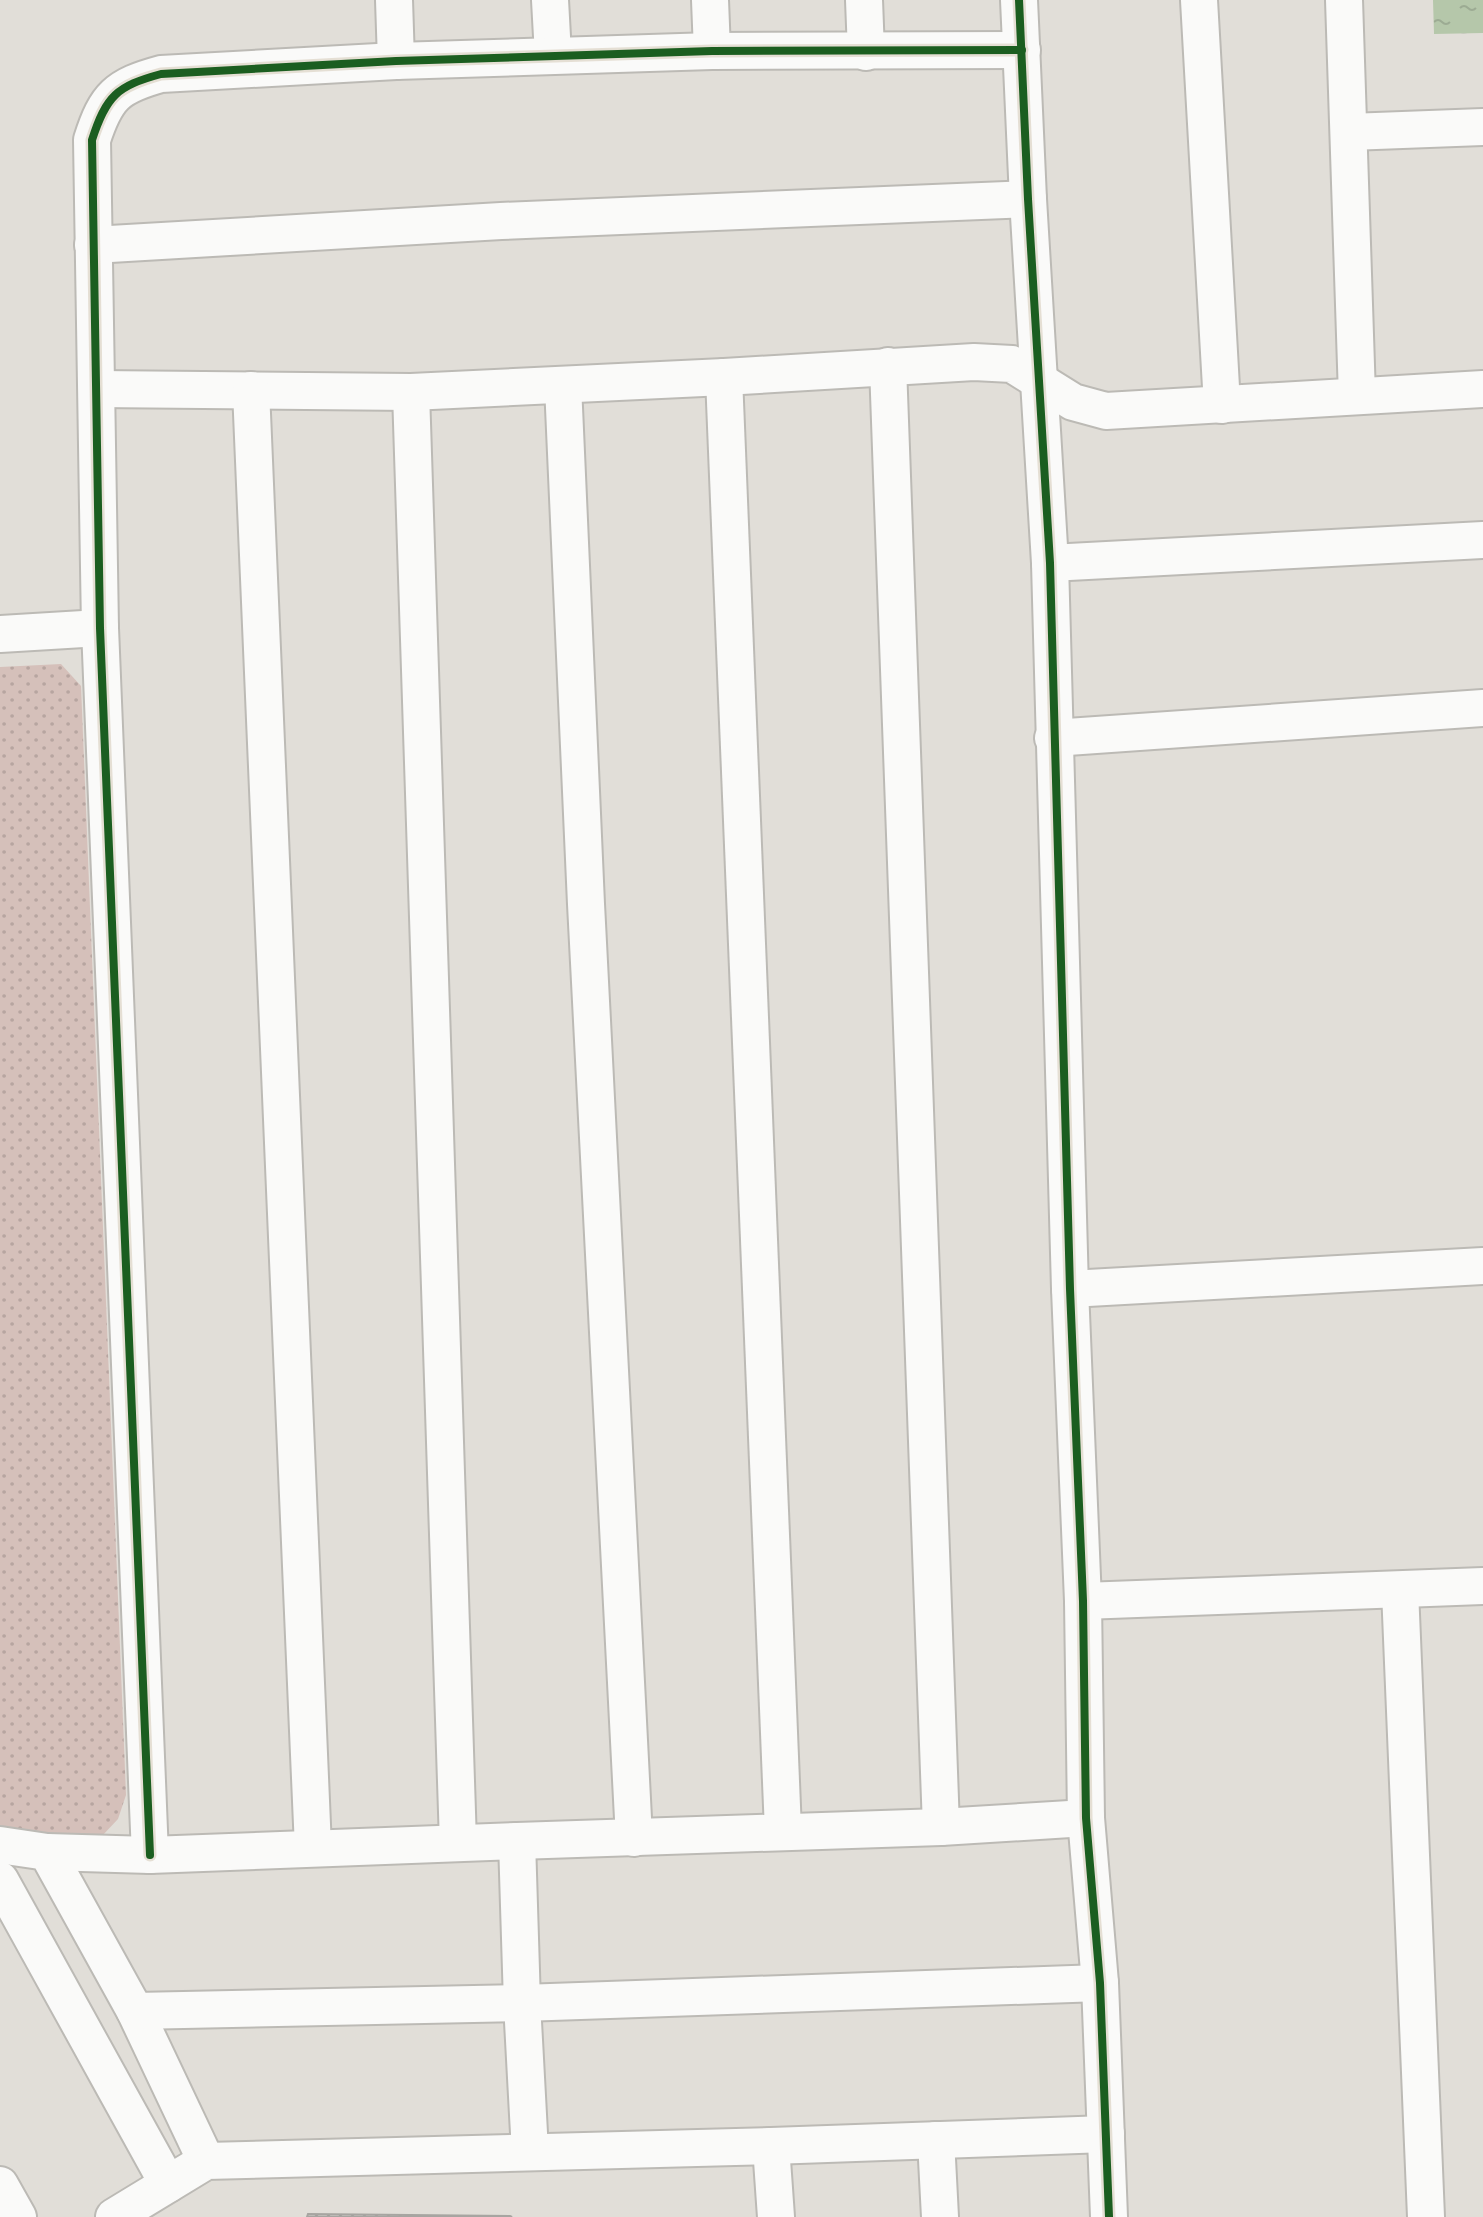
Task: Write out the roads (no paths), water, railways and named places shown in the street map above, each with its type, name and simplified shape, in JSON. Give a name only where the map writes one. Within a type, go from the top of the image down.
[{"type":"street","points":[[394,0],[396,61]]},
{"type":"street","points":[[550,0],[553,55]]},
{"type":"street","points":[[710,0],[712,51]]},
{"type":"street","points":[[864,0],[866,52]]},
{"type":"street","points":[[1019,0],[1050,563],[1070,1289],[1083,1601],[1086,1818],[1100,1983],[1109,2217]]},
{"type":"street","points":[[1199,0],[1222,405]]},
{"type":"street","points":[[1344,0],[1357,396]]},
{"type":"street","points":[[150,1855],[100,628],[92,140],[100,113],[112,96],[133,82],[161,74],[553,55],[1022,50]]},
{"type":"street","points":[[1349,132],[1483,127]]},
{"type":"street","points":[[93,245],[501,221],[1028,199]]},
{"type":"street","points":[[97,389],[411,392],[974,362],[1012,364],[1073,402],[1106,411],[1483,389]]},
{"type":"street","points":[[888,366],[941,1827]]},
{"type":"street","points":[[724,377],[783,1831]]},
{"type":"street","points":[[563,385],[634,1838]]},
{"type":"street","points":[[251,390],[313,1848]]},
{"type":"street","points":[[411,392],[458,1843]]},
{"type":"street","points":[[1050,563],[1483,540]]},
{"type":"street","points":[[0,634],[100,628]]},
{"type":"street","points":[[1053,738],[1483,708]]},
{"type":"street","points":[[1070,1289],[1483,1266]]},
{"type":"street","points":[[1083,1601],[1483,1586]]},
{"type":"street","points":[[1400,1590],[1426,2217]]},
{"type":"street","points":[[0,1845],[47,1852],[150,1855],[941,1827],[1086,1818]]},
{"type":"street","points":[[517,1841],[530,2152]]},
{"type":"street","points":[[47,1852],[135,2011],[206,2161]]},
{"type":"street","points":[[0,1880],[168,2184]]},
{"type":"street","points":[[135,2011],[522,2003],[1100,1983]]},
{"type":"street","points":[[114,2217],[206,2161],[1106,2134]]},
{"type":"street","points":[[936,2140],[940,2217]]},
{"type":"street","points":[[771,2146],[776,2217]]},
{"type":"street","points":[[0,2185],[18,2217]]},
{"type":"water","points":[[1433,0],[1483,0],[1483,33],[1434,34]]}]
